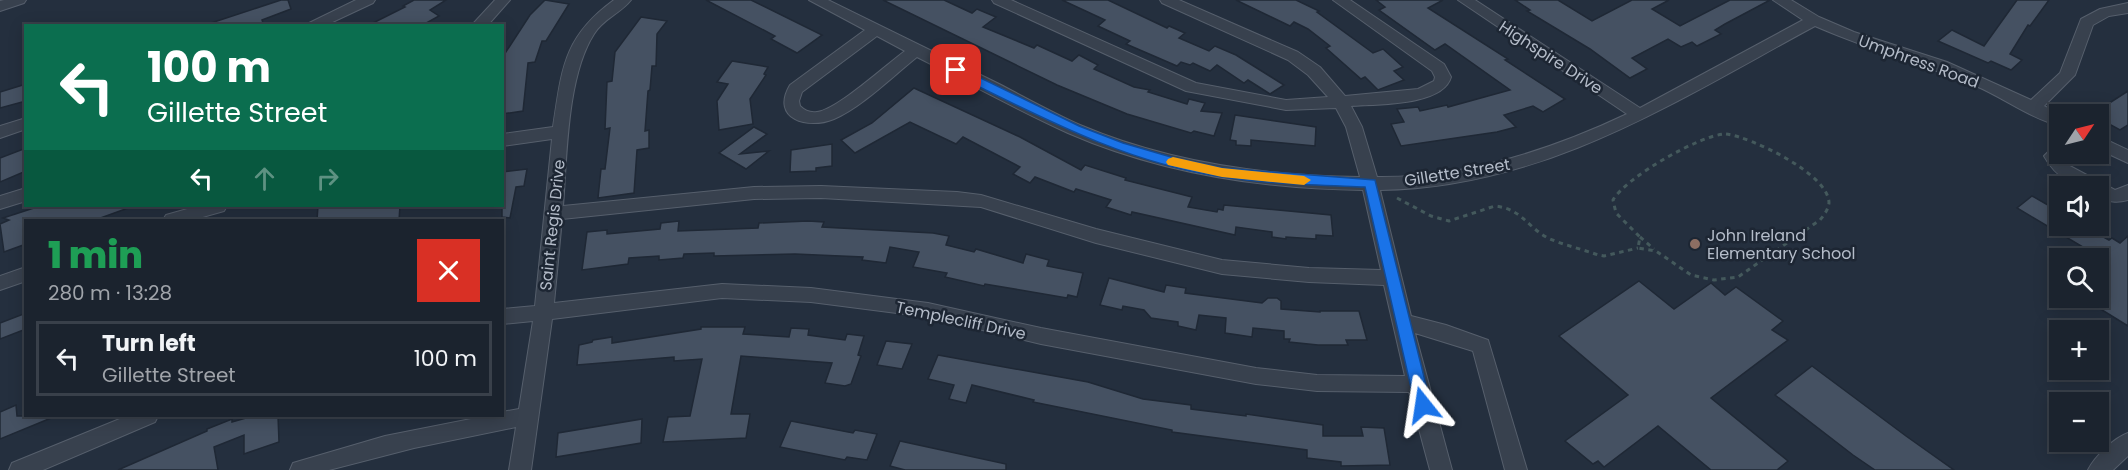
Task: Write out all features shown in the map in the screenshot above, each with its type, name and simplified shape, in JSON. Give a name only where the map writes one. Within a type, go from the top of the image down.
[{"type":"street","points":[[0,6],[19,0]]},
{"type":"street","points":[[314,24],[368,0]]},
{"type":"street","points":[[480,24],[503,0]]},
{"type":"street","name":"Saint Regis Drive","points":[[520,470],[544,311],[561,132],[571,64],[588,31],[601,17],[624,0]]},
{"type":"street","name":"Gillette Street","points":[[816,0],[1074,129],[1119,146],[1171,161],[1222,172],[1284,179],[1371,183],[1444,177],[1532,158],[1566,148],[1638,114],[1814,20]]},
{"type":"street","points":[[999,0],[1192,87],[1286,105],[1418,94],[1431,91],[1441,84],[1443,77],[1438,68],[1340,0]]},
{"type":"street","points":[[1167,0],[1293,56],[1314,71],[1341,102],[1354,127],[1371,183],[1417,384],[1441,470]]},
{"type":"street","name":"Highspire Drive","points":[[1465,0],[1638,114]]},
{"type":"street","name":"Umphress Road","points":[[1780,0],[1814,20],[1849,35],[1941,66],[2049,115]]},
{"type":"street","points":[[2033,107],[2067,75],[2086,22],[2104,12],[2128,8]]},
{"type":"street","points":[[875,30],[796,89],[791,96],[790,104],[793,110],[808,117],[829,115],[916,50]]},
{"type":"street","points":[[0,132],[24,124]]},
{"type":"street","points":[[504,140],[561,132]]},
{"type":"street","points":[[2109,148],[2128,157]]},
{"type":"street","points":[[2058,164],[2074,176]]},
{"type":"street","points":[[2109,195],[2122,196],[2128,191]]},
{"type":"street","points":[[555,213],[754,193],[821,192],[957,198],[981,201],[1096,236],[1222,267],[1309,275],[1392,278]]},
{"type":"street","points":[[0,203],[24,195]]},
{"type":"street","points":[[175,219],[215,207]]},
{"type":"street","points":[[0,284],[24,275]]},
{"type":"street","name":"Templecliff Drive","points":[[504,317],[722,291],[811,295],[927,310],[1041,336],[1256,376],[1317,383],[1417,384]]},
{"type":"street","points":[[1402,322],[1446,333],[1480,346],[1516,470]]},
{"type":"street","points":[[20,470],[146,417]]},
{"type":"street","points":[[301,470],[338,457],[398,441],[529,421]]},
{"type":"street","points":[[2099,470],[2128,442]]},
{"type":"path","points":[[1712,135],[1746,138],[1768,148],[1815,178],[1826,193],[1829,202],[1826,214],[1820,220],[1732,279],[1714,280],[1691,275],[1640,237],[1615,214],[1612,203],[1614,195],[1625,184],[1712,135]]},
{"type":"path","points":[[1393,195],[1431,216],[1449,222],[1495,206],[1513,210],[1546,237],[1598,255],[1604,256],[1638,248],[1656,251]]},
{"type":"path","points":[[1638,248],[1640,237]]},
{"type":"building","points":[[281,0],[288,0],[291,9],[262,20],[263,24],[211,23]]},
{"type":"building","points":[[414,0],[446,0],[430,10],[439,16],[425,24],[371,24],[405,7],[403,6]]},
{"type":"building","points":[[545,0],[569,4],[546,41],[542,41],[535,62],[528,63],[523,111],[504,114],[504,55],[530,15]]},
{"type":"building","points":[[706,0],[751,0],[822,35],[797,53],[771,39],[775,36]]},
{"type":"building","points":[[883,0],[944,0],[972,13],[977,9],[996,17],[983,27],[1034,48],[1037,45],[1072,61],[1079,55],[1098,65],[1094,69],[1134,87],[1150,90],[1148,92],[1187,104],[1189,99],[1205,103],[1201,111],[1222,113],[1214,136],[1194,131],[1191,133],[1127,114],[1057,85]]},
{"type":"building","points":[[1062,0],[1108,0],[1167,28],[1169,26],[1185,33],[1179,38],[1209,51],[1215,46],[1236,55],[1284,85],[1270,94],[1248,80],[1244,83],[1217,65],[1210,71],[1193,63],[1190,65],[1181,62],[1177,66],[1126,44],[1130,41],[1098,26],[1105,20]]},
{"type":"building","points":[[1236,0],[1296,0],[1319,11],[1317,12],[1373,53],[1383,49],[1403,67],[1394,71],[1404,80],[1378,90],[1365,77],[1361,79],[1326,48],[1330,46],[1308,29],[1294,22],[1290,26]]},
{"type":"building","points":[[1376,0],[1443,0],[1428,8],[1565,99],[1543,112],[1533,106],[1504,115],[1516,127],[1497,132],[1401,146],[1391,124],[1404,122],[1397,109],[1418,107],[1420,111],[1447,105],[1448,107],[1510,90],[1445,44],[1435,50],[1379,10],[1385,7]]},
{"type":"building","points":[[1515,0],[1558,0],[1592,21],[1632,0],[1669,0],[1652,9],[1680,26],[1730,0],[1770,0],[1715,30],[1721,34],[1697,46],[1692,42],[1681,47],[1668,39],[1632,58],[1647,69],[1630,78],[1590,49],[1527,11],[1530,10]]},
{"type":"building","points":[[2017,0],[2049,0],[2030,26],[2028,25],[2010,54],[2022,60],[2011,70],[1991,61],[1988,63],[1938,41],[1952,30],[1984,46]]},
{"type":"building","points":[[641,17],[667,21],[657,34],[656,66],[652,66],[650,90],[648,91],[645,131],[649,130],[649,148],[637,150],[634,193],[598,198],[601,169],[605,169],[610,128],[605,129],[607,82],[612,81],[615,52]]},
{"type":"building","points":[[732,61],[768,67],[764,74],[766,75],[750,99],[753,124],[719,130],[717,101],[728,84],[717,82]]},
{"type":"building","points":[[24,85],[24,102],[0,108],[0,92]]},
{"type":"building","points":[[914,88],[1020,137],[1081,170],[1085,165],[1126,178],[1125,180],[1192,197],[1188,207],[1217,212],[1218,209],[1223,210],[1224,205],[1331,215],[1333,236],[1316,235],[1316,239],[1286,237],[1286,239],[1272,237],[1272,232],[1236,227],[1235,235],[1132,212],[1131,215],[1106,207],[1111,200],[1076,189],[1074,192],[1035,177],[1030,183],[1013,174],[1020,167],[963,137],[956,144],[910,122],[855,153],[841,140],[872,123]]},
{"type":"building","points":[[2128,91],[2128,125],[2120,130],[2109,124],[2108,104]]},
{"type":"building","points":[[1235,115],[1316,127],[1315,146],[1251,140],[1251,146],[1236,145],[1236,141],[1230,140]]},
{"type":"building","points":[[754,127],[767,134],[740,154],[769,151],[746,169],[719,153]]},
{"type":"building","points":[[832,144],[832,166],[816,168],[816,171],[790,172],[791,150]]},
{"type":"building","points":[[24,149],[24,172],[0,182],[0,158]]},
{"type":"building","points":[[527,169],[524,186],[516,187],[510,218],[502,217],[504,172]]},
{"type":"building","points":[[2032,196],[2049,206],[2049,227],[2017,208]]},
{"type":"building","points":[[37,207],[131,207],[98,219],[24,219],[24,245],[4,252],[0,224],[9,220],[3,218]]},
{"type":"building","points":[[318,207],[400,207],[399,219],[317,219]]},
{"type":"building","points":[[679,221],[678,231],[758,228],[759,223],[808,221],[824,222],[822,227],[933,233],[949,236],[946,245],[974,252],[976,249],[1023,263],[1026,254],[1049,260],[1047,266],[1083,273],[1077,297],[1068,295],[1067,298],[985,284],[984,286],[945,277],[947,273],[913,267],[919,252],[890,247],[886,263],[862,260],[863,257],[795,254],[714,256],[714,253],[684,254],[683,258],[659,260],[659,256],[629,258],[628,264],[582,270],[587,232],[607,230],[607,234],[660,229],[661,223]]},
{"type":"building","points":[[2064,236],[2102,236],[2120,243],[2128,236],[2128,326],[2099,308],[2109,308],[2109,248],[2084,248]]},
{"type":"building","points":[[1109,278],[1164,292],[1166,285],[1186,288],[1185,293],[1262,303],[1268,298],[1277,298],[1281,301],[1281,309],[1320,312],[1359,311],[1367,340],[1346,340],[1348,345],[1318,345],[1289,342],[1290,339],[1284,339],[1284,331],[1253,328],[1252,337],[1225,333],[1226,318],[1199,315],[1196,330],[1178,326],[1178,322],[1151,318],[1144,310],[1123,306],[1122,310],[1100,305]]},
{"type":"building","points":[[1639,281],[1674,309],[1711,283],[1725,295],[1736,287],[1783,321],[1772,330],[1788,340],[1711,398],[1788,461],[1777,470],[1711,470],[1658,426],[1604,467],[1598,461],[1593,464],[1565,441],[1628,395],[1559,336]]},
{"type":"building","points":[[24,314],[24,330],[0,339],[0,323]]},
{"type":"building","points":[[701,327],[745,327],[743,334],[789,337],[791,328],[809,329],[808,335],[845,340],[847,334],[864,336],[858,355],[861,356],[851,384],[845,386],[825,383],[832,363],[741,356],[731,414],[750,414],[746,438],[663,442],[668,417],[690,416],[702,359],[674,361],[674,357],[577,365],[579,345],[593,340],[612,337],[612,343],[701,329]]},
{"type":"building","points":[[886,341],[912,344],[902,369],[877,365]]},
{"type":"building","points":[[938,355],[1088,382],[1143,399],[1191,405],[1191,409],[1323,425],[1323,436],[1363,436],[1361,427],[1384,428],[1390,465],[1341,466],[1341,462],[1307,458],[1307,450],[1172,432],[1172,430],[1033,402],[1034,400],[972,385],[966,403],[949,399],[954,385],[928,379]]},
{"type":"building","points":[[1812,366],[1954,470],[1875,470],[1853,455],[1775,395]]},
{"type":"building","points":[[16,405],[17,416],[54,417],[0,439],[0,412]]},
{"type":"building","points":[[250,417],[278,417],[279,442],[244,454],[244,435],[214,447],[218,470],[118,470],[207,431],[207,429],[232,419],[232,422]]},
{"type":"building","points":[[642,419],[641,443],[556,457],[558,433]]},
{"type":"building","points":[[791,421],[853,433],[855,430],[877,434],[867,460],[847,457],[845,460],[780,447]]},
{"type":"building","points":[[900,441],[1006,464],[1006,470],[905,470],[890,466]]},
{"type":"slow traffic","points":[[1173,162],[1222,172],[1304,180]]},
{"type":"place","name":"John Ireland Elementary School","points":[[1695,244]]},
{"type":"route","points":[[956,70],[1074,129],[1119,146],[1171,161],[1222,172],[1272,178],[1371,183],[1423,405]]}]
